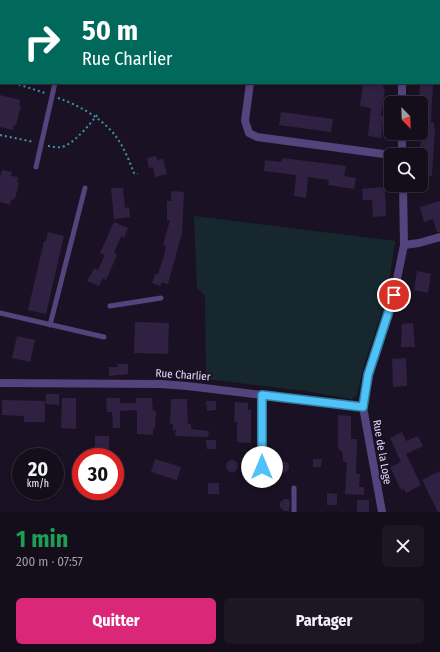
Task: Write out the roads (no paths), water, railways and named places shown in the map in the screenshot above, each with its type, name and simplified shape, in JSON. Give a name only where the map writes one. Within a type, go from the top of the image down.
[{"type":"street","points":[[250,84],[245,121],[249,133],[257,138],[384,154]]},
{"type":"street","points":[[402,84],[402,96]]},
{"type":"street","name":"Rue de la Loge","points":[[382,512],[363,407],[368,375],[391,308],[404,245],[403,192]]},
{"type":"street","points":[[404,245],[440,237]]},
{"type":"street","name":"Rue Charlier","points":[[0,383],[161,384],[208,387],[363,407]]},
{"type":"street","points":[[262,395],[262,467]]},
{"type":"lane","points":[[36,167],[55,84]]},
{"type":"lane","points":[[50,325],[85,188]]},
{"type":"lane","points":[[110,306],[161,298]]},
{"type":"lane","points":[[0,313],[104,337]]},
{"type":"lane","points":[[294,488],[294,512]]}]
